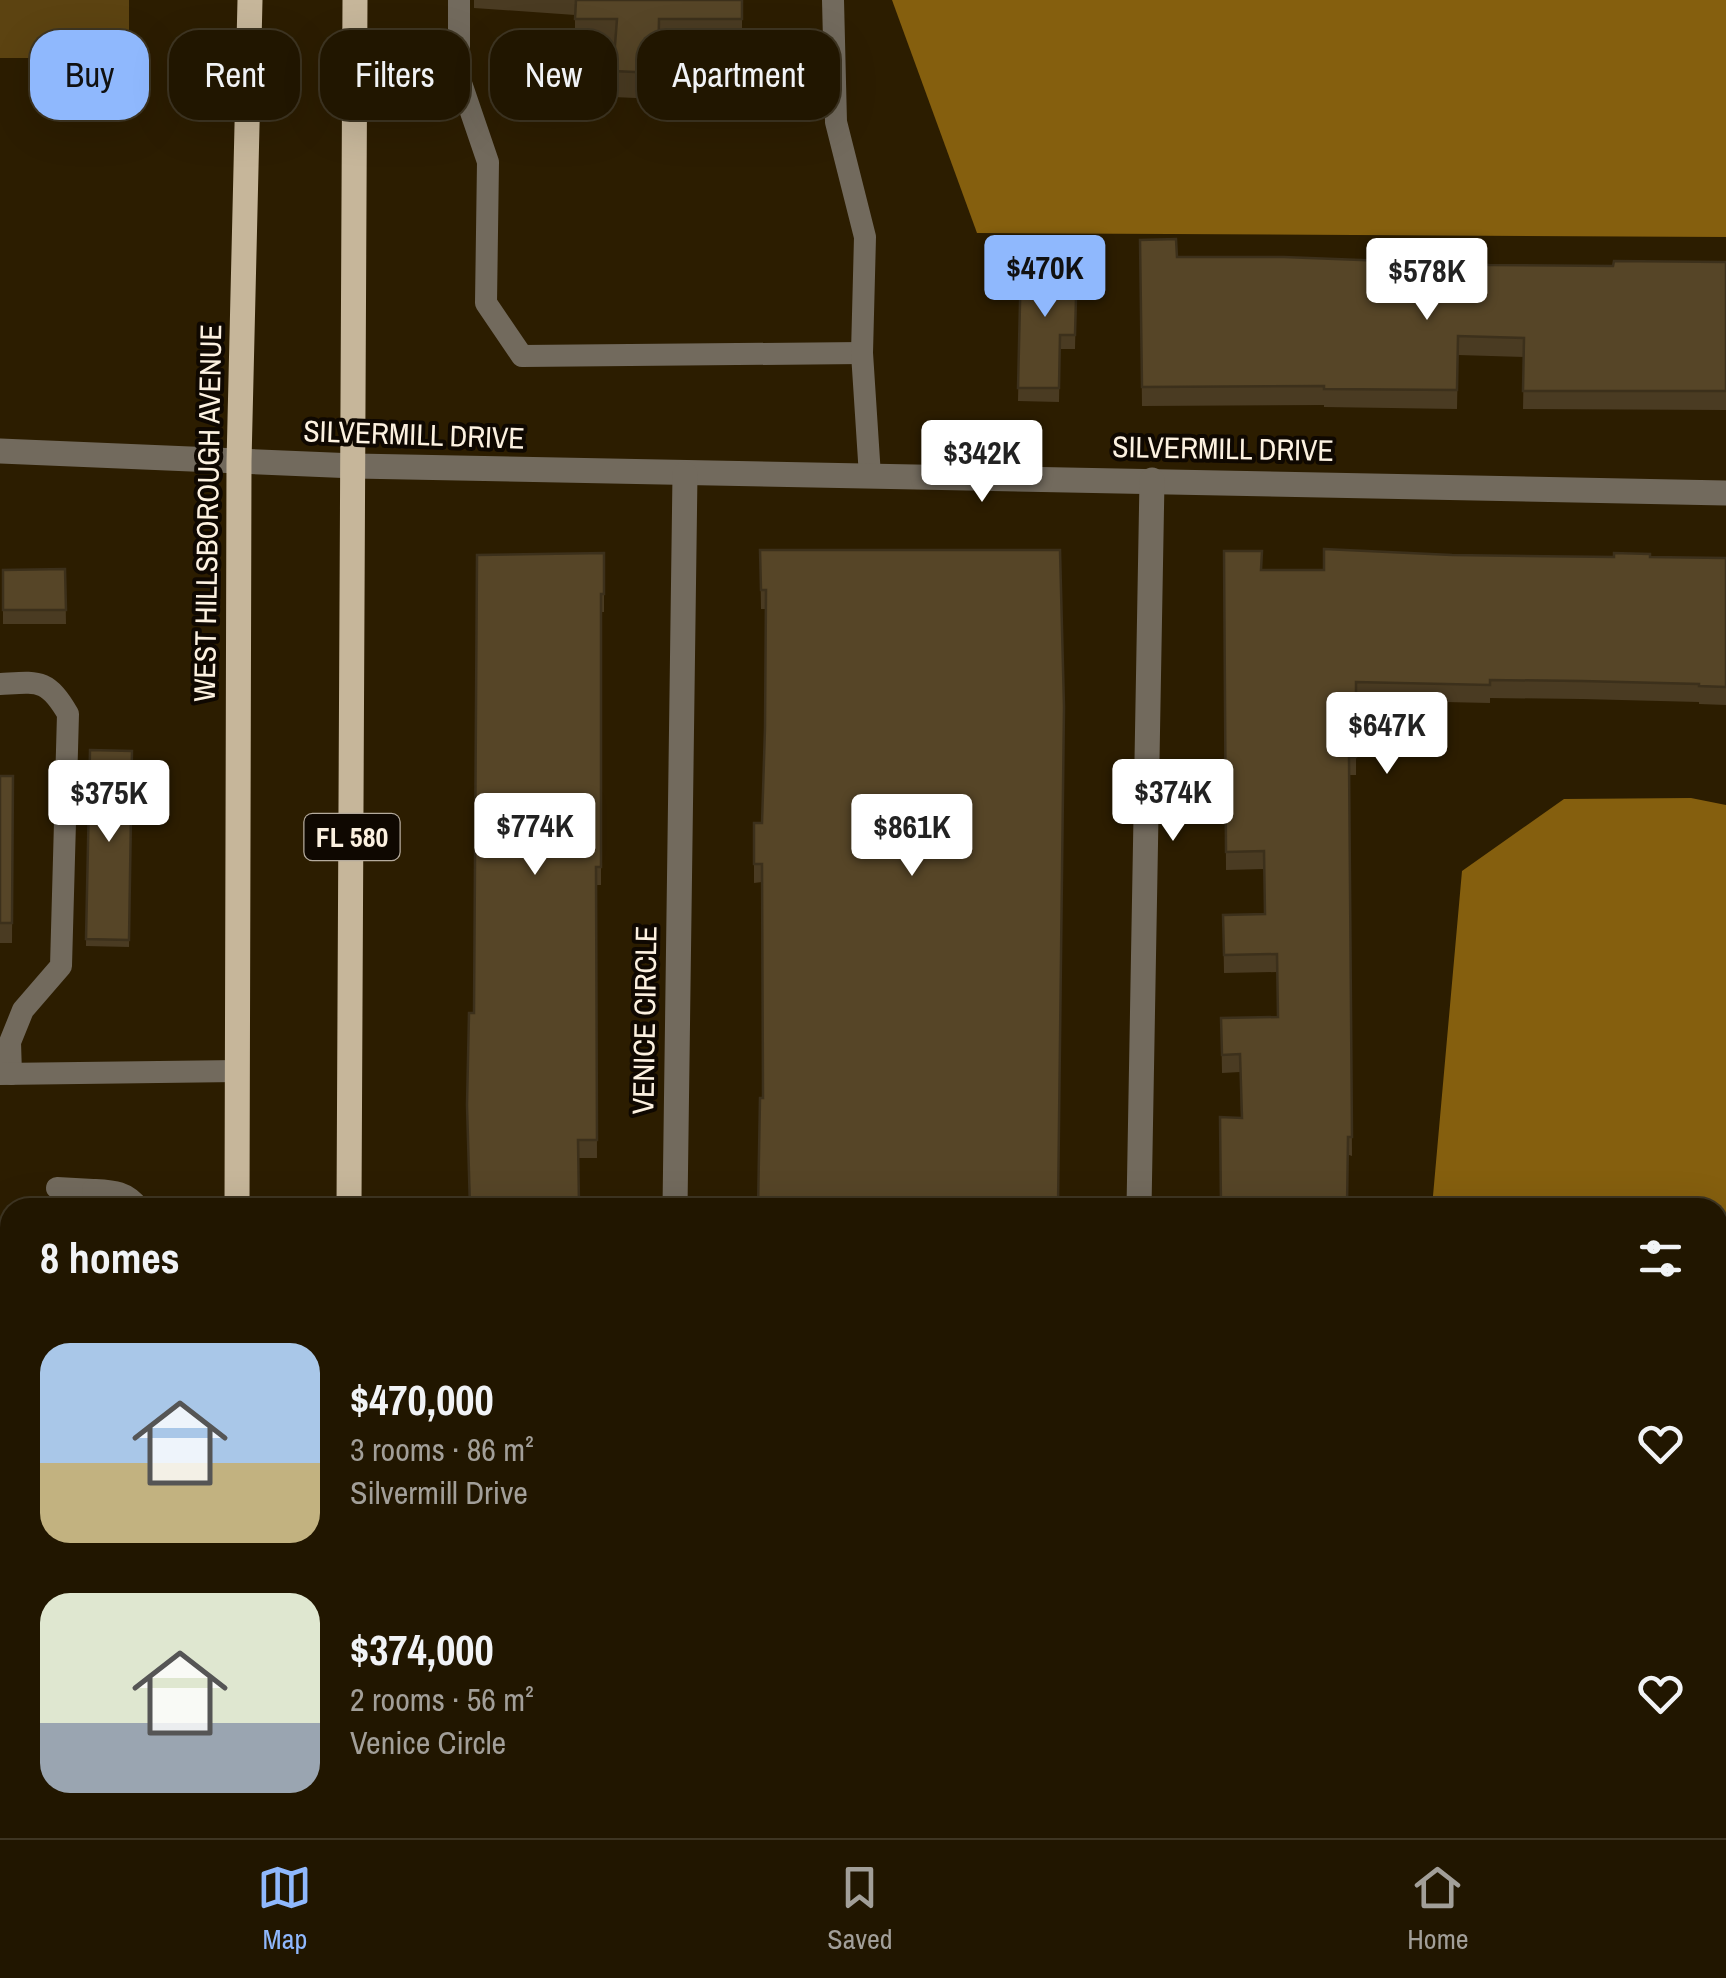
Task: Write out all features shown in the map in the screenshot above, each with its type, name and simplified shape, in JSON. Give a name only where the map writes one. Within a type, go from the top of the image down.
[{"type":"main road","name":"WEST HILLSBOROUGH AVENUE","points":[[237,1198],[239,462],[250,0]]},
{"type":"main road","name":"FL 580","points":[[349,1198],[356,0]]},
{"type":"street","name":"SILVERMILL DRIVE","points":[[0,451],[355,466],[1726,493]]},
{"type":"street","name":"VENICE CIRCLE","points":[[675,1198],[685,474]]},
{"type":"street","points":[[1139,1198],[1152,480]]},
{"type":"lane","points":[[459,0],[459,76],[488,162],[486,302],[522,356],[862,353]]},
{"type":"lane","points":[[833,0],[836,122],[865,237],[862,353],[870,476]]},
{"type":"lane","points":[[0,684],[34,682],[56,692],[68,714],[61,966],[22,1010],[10,1042],[5,1074],[238,1071]]},
{"type":"lane","points":[[57,1188],[90,1198]]},
{"type":"lane","points":[[97,1198],[118,1192],[131,1198]]},
{"type":"shaded area","points":[[0,0],[129,0],[129,30],[30,30],[30,58],[0,58]]},
{"type":"shaded area","points":[[892,0],[1726,0],[1726,237],[977,233]]},
{"type":"shaded area","points":[[1691,798],[1726,805],[1726,1198],[1433,1198],[1462,871],[1564,799]]},
{"type":"building","points":[[576,0],[742,0],[742,19],[659,19],[659,30],[637,30],[637,72],[617,71],[617,19],[575,19]]},
{"type":"building","points":[[1176,239],[1177,257],[1489,265],[1726,262],[1726,391],[1523,391],[1524,338],[1458,336],[1457,390],[1142,387],[1140,240]]},
{"type":"building","points":[[1021,260],[1077,261],[1075,335],[1060,335],[1059,388],[1018,388]]},
{"type":"building","points":[[1324,549],[1452,555],[1614,557],[1614,553],[1726,558],[1726,687],[1582,681],[1490,680],[1490,685],[1356,682],[1356,757],[1349,757],[1352,1137],[1348,1137],[1347,1198],[1221,1198],[1220,1117],[1242,1118],[1240,1054],[1222,1055],[1221,1018],[1278,1017],[1277,954],[1224,955],[1223,915],[1265,914],[1264,851],[1226,852],[1224,551],[1262,551],[1261,570],[1324,570]]},
{"type":"building","points":[[760,550],[1060,550],[1064,707],[1058,1198],[758,1198],[763,1098],[762,864],[754,864],[754,823],[762,823],[765,728],[766,590],[761,590]]},
{"type":"building","points":[[604,553],[601,867],[596,867],[597,1140],[578,1140],[579,1198],[470,1198],[467,1105],[469,1013],[474,1013],[477,555]]},
{"type":"building","points":[[65,569],[66,610],[3,610],[3,570]]},
{"type":"building","points":[[90,750],[132,751],[129,940],[86,939]]},
{"type":"building","points":[[0,776],[13,776],[12,923],[0,923]]}]
